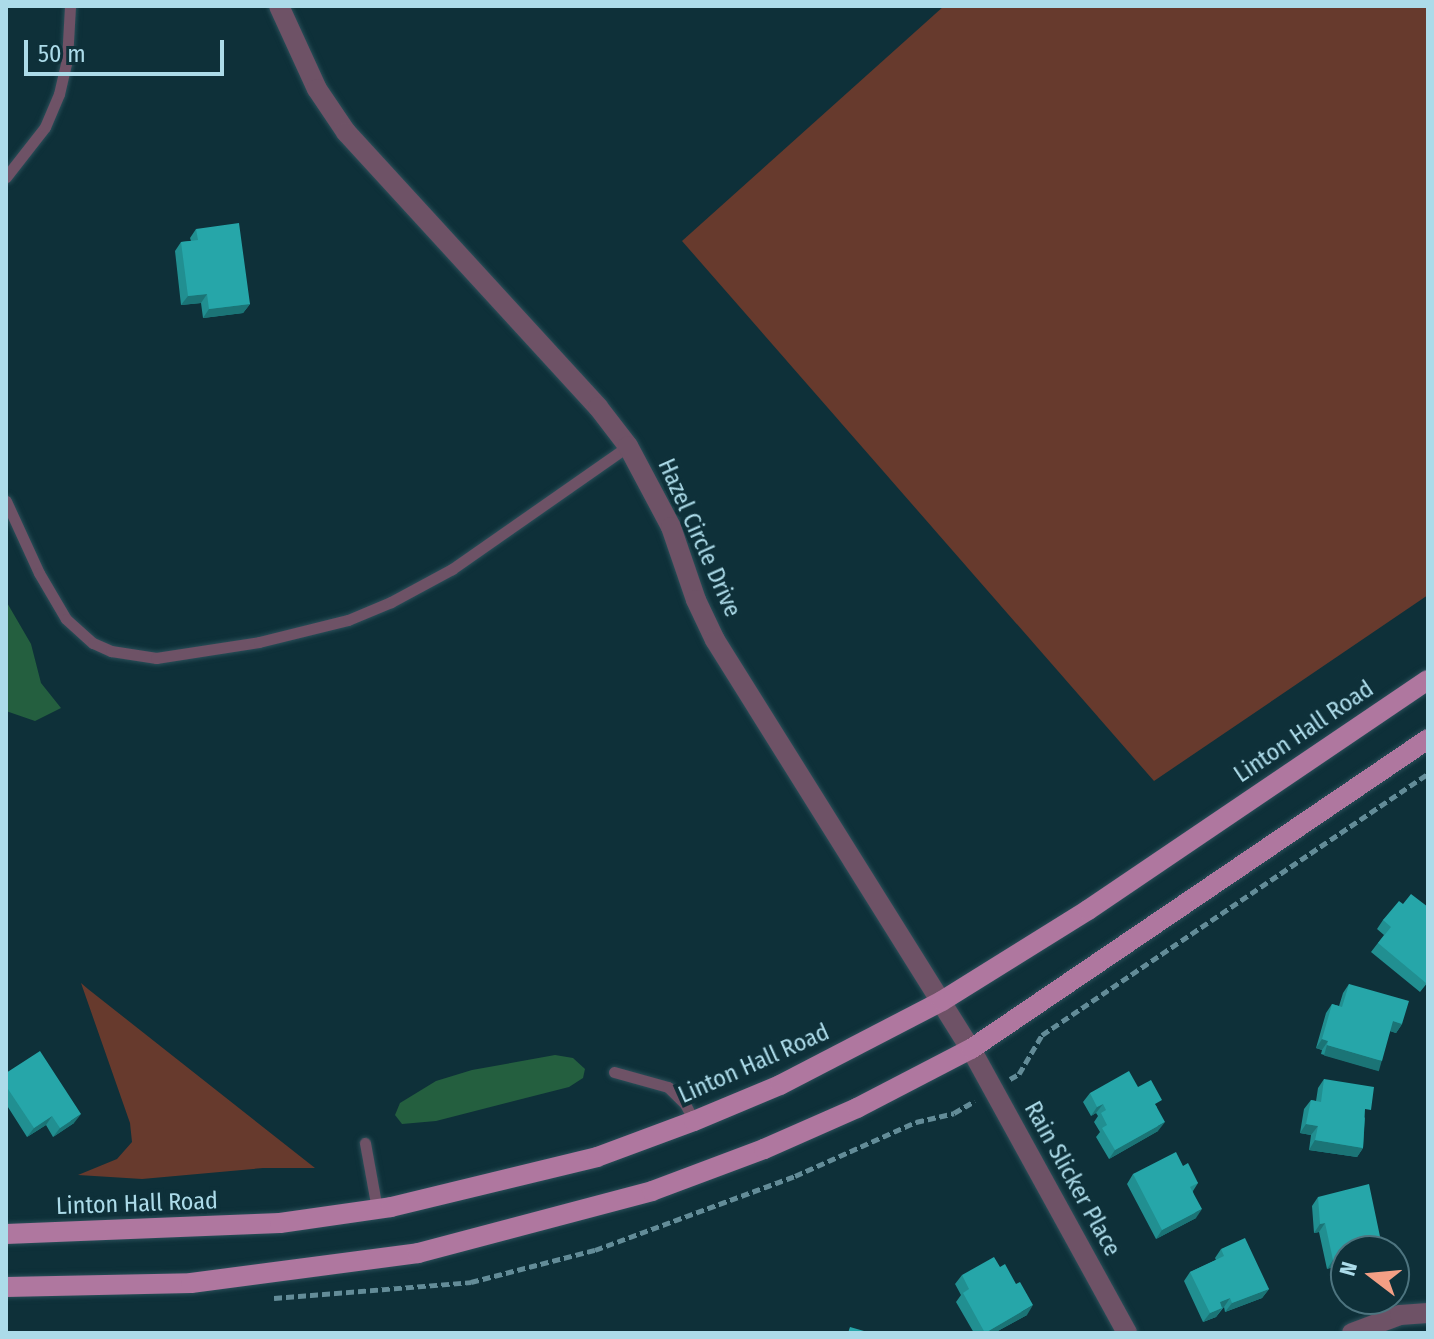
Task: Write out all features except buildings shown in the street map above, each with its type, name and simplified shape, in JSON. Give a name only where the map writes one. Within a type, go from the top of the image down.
[{"type":"main road","name":"Linton Hall Road","points":[[6,1234],[280,1223],[377,1209],[492,1185],[597,1157],[694,1121],[780,1085],[942,1001],[1088,910],[1428,680]]},
{"type":"main road","points":[[6,1287],[191,1283],[418,1253],[652,1191],[764,1149],[857,1108],[971,1049],[1428,739]]},
{"type":"street","name":"Hazel Circle Drive","points":[[279,6],[317,89],[346,132],[598,407],[628,446],[671,527],[696,600],[715,640],[971,1049]]},
{"type":"street","name":"Rain Slicker Place","points":[[971,1049],[1127,1333]]},
{"type":"street","points":[[1352,1333],[1400,1315],[1428,1313]]},
{"type":"lane","points":[[6,177],[45,127],[59,94],[67,60],[70,6]]},
{"type":"lane","points":[[6,501],[39,573],[66,619],[93,643],[111,651],[156,658],[259,642],[348,620],[391,602],[452,569],[628,446]]},
{"type":"lane","points":[[614,1072],[668,1087],[685,1104],[694,1121]]},
{"type":"lane","points":[[365,1143],[377,1209]]},
{"type":"path","points":[[1019,1074],[1042,1035],[1428,774]]},
{"type":"shaded area","points":[[944,6],[1428,6],[1428,595],[1154,781],[682,241]]},
{"type":"shaded area","points":[[6,601],[31,644],[41,683],[61,708],[35,721],[6,711]]},
{"type":"shaded area","points":[[81,983],[315,1168],[263,1168],[142,1179],[78,1175],[117,1159],[132,1142],[130,1123]]},
{"type":"shaded area","points":[[555,1055],[573,1058],[585,1069],[583,1078],[569,1087],[436,1121],[402,1124],[395,1115],[400,1103],[436,1081],[472,1070]]}]
